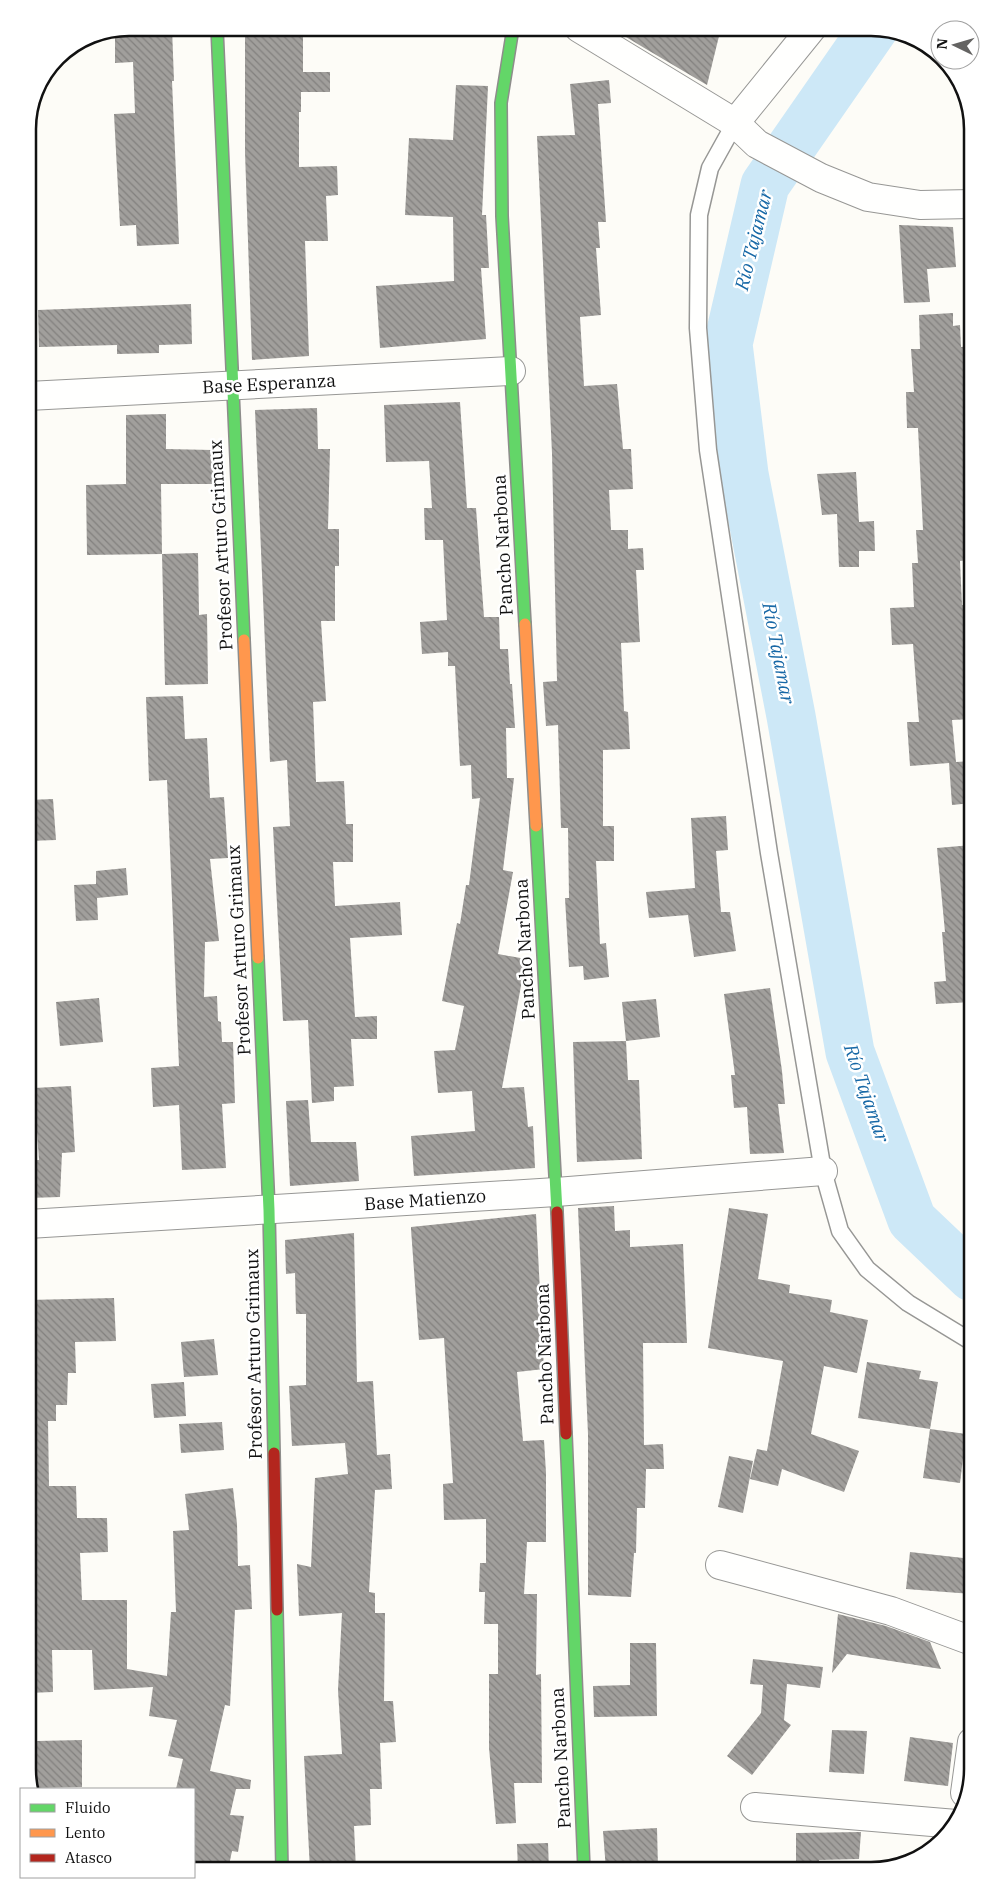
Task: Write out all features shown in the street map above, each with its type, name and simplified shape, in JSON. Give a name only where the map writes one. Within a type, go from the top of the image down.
[{"type":"street","name":"Profesor Arturo Grimaux","points":[[217,36],[231,386],[269,1210],[282,1862]]},
{"type":"street","name":"Pancho Narbona","points":[[512,36],[501,103],[502,216],[556,1192],[584,1862]]},
{"type":"street","points":[[592,36],[735,123],[757,144],[822,178],[868,197],[920,205],[964,204]]},
{"type":"street","points":[[735,123],[806,36]]},
{"type":"street","name":"Base Esperanza","points":[[36,396],[511,371]]},
{"type":"street","name":"Base Matienzo","points":[[36,1224],[556,1192],[823,1171]]},
{"type":"street","points":[[720,1565],[891,1612],[964,1638]]},
{"type":"street","points":[[756,1806],[946,1823]]},
{"type":"lane","points":[[735,123],[710,168],[698,215],[698,328],[708,450],[769,853],[823,1171],[840,1231],[867,1269],[908,1303],[964,1337]]},
{"type":"building","points":[[172,36],[174,81],[172,81],[179,244],[137,246],[136,225],[120,226],[114,114],[135,113],[133,62],[115,63],[115,37]]},
{"type":"building","points":[[245,36],[303,36],[303,72],[330,72],[330,92],[301,92],[299,167],[337,166],[338,195],[326,196],[328,241],[305,241],[309,356],[252,360],[245,152]]},
{"type":"building","points":[[624,36],[719,36],[707,85]]},
{"type":"building","points":[[609,80],[611,103],[598,104],[606,222],[598,222],[600,248],[596,248],[601,315],[580,317],[584,386],[617,384],[623,449],[631,449],[633,489],[609,490],[611,530],[628,530],[628,549],[643,548],[644,570],[636,570],[640,642],[621,643],[624,711],[628,712],[630,749],[603,750],[603,826],[614,826],[614,861],[596,861],[600,944],[606,943],[609,977],[584,980],[583,966],[569,967],[565,898],[569,898],[568,828],[561,828],[558,725],[546,726],[543,682],[557,681],[552,453],[537,136],[575,135],[570,84]]},
{"type":"building","points":[[456,85],[488,86],[482,215],[486,215],[489,268],[481,268],[486,339],[380,348],[376,286],[454,281],[453,217],[405,215],[409,138],[453,140]]},
{"type":"building","points":[[899,225],[953,227],[956,267],[927,269],[930,302],[904,303]]},
{"type":"building","points":[[191,304],[192,344],[159,345],[159,353],[117,354],[117,345],[39,347],[38,310]]},
{"type":"building","points":[[953,313],[953,326],[960,325],[961,347],[964,347],[964,561],[960,561],[962,605],[964,605],[964,719],[952,720],[956,762],[964,762],[964,804],[952,805],[949,763],[910,766],[907,722],[919,722],[913,644],[892,645],[890,608],[914,607],[912,563],[918,563],[916,530],[923,530],[918,428],[907,428],[906,392],[914,392],[911,349],[920,349],[919,315]]},
{"type":"building","points":[[460,402],[467,508],[476,508],[484,617],[499,617],[500,649],[508,649],[515,728],[506,728],[507,778],[514,778],[503,870],[513,872],[498,954],[526,959],[502,1088],[524,1087],[528,1127],[533,1126],[535,1168],[414,1176],[411,1136],[475,1131],[472,1091],[438,1093],[434,1051],[455,1050],[464,1006],[442,1001],[457,923],[460,924],[466,885],[469,885],[480,798],[472,799],[471,765],[460,766],[455,666],[448,666],[448,652],[422,654],[420,622],[447,620],[443,540],[425,540],[424,508],[432,508],[429,461],[386,462],[384,405]]},
{"type":"building","points":[[317,408],[318,449],[330,449],[328,529],[339,529],[339,566],[335,566],[335,621],[321,621],[326,701],[313,702],[316,782],[344,781],[346,824],[353,824],[353,862],[333,862],[335,906],[400,902],[402,935],[350,938],[355,1017],[377,1016],[377,1039],[351,1039],[354,1086],[334,1087],[334,1101],[312,1103],[308,1020],[283,1021],[273,827],[290,826],[287,760],[270,762],[255,410]]},
{"type":"building","points":[[166,414],[166,449],[212,450],[214,484],[161,484],[162,554],[87,555],[86,485],[126,484],[126,415]]},
{"type":"building","points":[[856,472],[859,522],[874,521],[875,551],[859,551],[859,567],[839,567],[837,514],[822,515],[817,474]]},
{"type":"building","points":[[198,553],[199,615],[207,614],[208,684],[165,685],[162,554]]},
{"type":"building","points":[[183,696],[185,739],[207,738],[210,798],[224,797],[228,858],[210,859],[219,941],[205,942],[204,997],[217,996],[218,1021],[221,1022],[222,1042],[233,1042],[235,1103],[222,1104],[226,1168],[182,1170],[179,1105],[153,1107],[151,1068],[179,1066],[167,780],[149,781],[146,697]]},
{"type":"building","points":[[53,799],[56,840],[36,841],[36,800]]},
{"type":"building","points":[[726,816],[728,850],[716,851],[721,912],[730,912],[736,951],[694,957],[688,915],[649,918],[646,892],[695,888],[691,818]]},
{"type":"building","points":[[964,846],[964,1002],[936,1004],[934,982],[946,981],[942,932],[945,932],[937,848]]},
{"type":"building","points":[[126,868],[128,895],[97,898],[98,920],[76,921],[74,885],[96,884],[96,871]]},
{"type":"building","points":[[770,988],[785,1104],[778,1104],[784,1153],[750,1154],[747,1107],[734,1108],[731,1075],[735,1075],[724,994]]},
{"type":"building","points":[[99,998],[103,1042],[60,1046],[56,1002]]},
{"type":"building","points":[[656,999],[660,1037],[626,1041],[622,1002]]},
{"type":"building","points":[[626,1041],[628,1080],[639,1080],[642,1159],[577,1162],[573,1042]]},
{"type":"building","points":[[71,1086],[75,1152],[62,1153],[60,1197],[36,1198],[36,1160],[39,1160],[36,1088]]},
{"type":"building","points":[[308,1100],[311,1142],[356,1142],[359,1181],[290,1186],[286,1101]]},
{"type":"building","points":[[614,1206],[615,1231],[630,1230],[630,1247],[683,1244],[687,1343],[643,1343],[644,1445],[663,1444],[664,1469],[646,1469],[645,1508],[637,1508],[636,1553],[634,1553],[631,1597],[588,1595],[588,1434],[578,1208]]},
{"type":"building","points":[[729,1208],[768,1214],[758,1279],[790,1285],[789,1293],[832,1300],[830,1312],[868,1320],[857,1373],[824,1366],[811,1434],[859,1451],[844,1492],[782,1469],[778,1486],[750,1479],[757,1449],[767,1451],[783,1361],[708,1348]]},
{"type":"building","points":[[536,1214],[544,1369],[517,1372],[523,1441],[544,1440],[546,1542],[527,1542],[524,1594],[537,1594],[536,1675],[541,1674],[542,1783],[514,1783],[516,1823],[496,1824],[489,1748],[489,1674],[498,1674],[498,1624],[484,1624],[485,1592],[479,1592],[480,1563],[486,1563],[486,1519],[444,1520],[443,1484],[453,1483],[444,1338],[419,1340],[411,1227]]},
{"type":"building","points":[[354,1233],[357,1382],[373,1381],[377,1455],[390,1454],[392,1489],[375,1490],[369,1592],[375,1593],[375,1613],[385,1613],[384,1701],[393,1701],[396,1742],[380,1743],[382,1789],[370,1789],[371,1825],[354,1826],[356,1862],[310,1862],[304,1756],[342,1754],[338,1690],[342,1613],[299,1616],[297,1564],[311,1567],[315,1478],[348,1474],[345,1443],[292,1446],[289,1386],[306,1385],[306,1314],[296,1314],[295,1273],[286,1274],[285,1240]]},
{"type":"building","points":[[114,1298],[116,1341],[75,1342],[76,1373],[68,1373],[67,1405],[56,1405],[56,1421],[48,1421],[49,1486],[76,1486],[77,1518],[107,1518],[108,1552],[80,1553],[82,1600],[127,1600],[127,1669],[167,1676],[171,1612],[176,1612],[173,1531],[189,1530],[185,1494],[233,1488],[237,1524],[238,1566],[250,1565],[252,1609],[235,1610],[230,1706],[225,1705],[210,1771],[251,1780],[250,1789],[236,1789],[230,1815],[244,1816],[238,1852],[232,1851],[230,1862],[195,1862],[195,1788],[176,1788],[183,1759],[168,1756],[177,1720],[149,1716],[153,1687],[94,1690],[92,1650],[52,1650],[53,1692],[36,1693],[36,1300]]},
{"type":"building","points":[[214,1339],[218,1375],[184,1377],[181,1342]]},
{"type":"building","points":[[867,1362],[921,1371],[919,1379],[938,1382],[930,1429],[858,1418]]},
{"type":"building","points":[[184,1382],[186,1416],[154,1418],[151,1384]]},
{"type":"building","points":[[222,1422],[224,1450],[181,1453],[179,1424]]},
{"type":"building","points":[[930,1429],[964,1434],[960,1483],[923,1478]]},
{"type":"building","points":[[729,1456],[753,1461],[743,1513],[718,1507]]},
{"type":"building","points":[[910,1552],[964,1558],[964,1593],[906,1589]]},
{"type":"building","points":[[838,1614],[886,1626],[930,1642],[941,1669],[847,1654],[832,1673]]},
{"type":"building","points":[[630,1643],[656,1643],[657,1716],[594,1717],[593,1686],[630,1685]]},
{"type":"building","points":[[753,1659],[823,1667],[820,1688],[787,1684],[784,1720],[791,1725],[752,1775],[727,1756],[761,1713],[763,1685],[750,1684]]},
{"type":"building","points":[[832,1730],[867,1731],[864,1774],[829,1772]]},
{"type":"building","points":[[910,1737],[953,1743],[948,1786],[904,1781]]},
{"type":"building","points":[[82,1740],[82,1787],[38,1788],[37,1741]]},
{"type":"building","points":[[657,1828],[658,1862],[605,1862],[603,1831]]},
{"type":"building","points":[[861,1832],[859,1859],[796,1862],[796,1833]]},
{"type":"building","points":[[548,1843],[549,1862],[518,1862],[517,1844]]},
{"type":"waterway","name":"Río Tajamar","points":[[868,36],[765,185],[728,344],[744,474],[791,716],[850,1052],[912,1220],[964,1269]]},
{"type":"traffic: fast","points":[[217,36],[244,640]]},
{"type":"traffic: fast","points":[[512,36],[501,103],[502,216],[525,624]]},
{"type":"traffic: fast","points":[[536,826],[557,1212]]},
{"type":"traffic: fast","points":[[258,958],[269,1210],[274,1453]]},
{"type":"traffic: fast","points":[[566,1434],[584,1862]]},
{"type":"traffic: fast","points":[[277,1610],[282,1862]]},
{"type":"traffic: slow","points":[[525,624],[536,826]]},
{"type":"traffic: slow","points":[[244,640],[258,958]]},
{"type":"traffic: jam","points":[[557,1212],[566,1434]]},
{"type":"traffic: jam","points":[[274,1453],[277,1610]]}]
